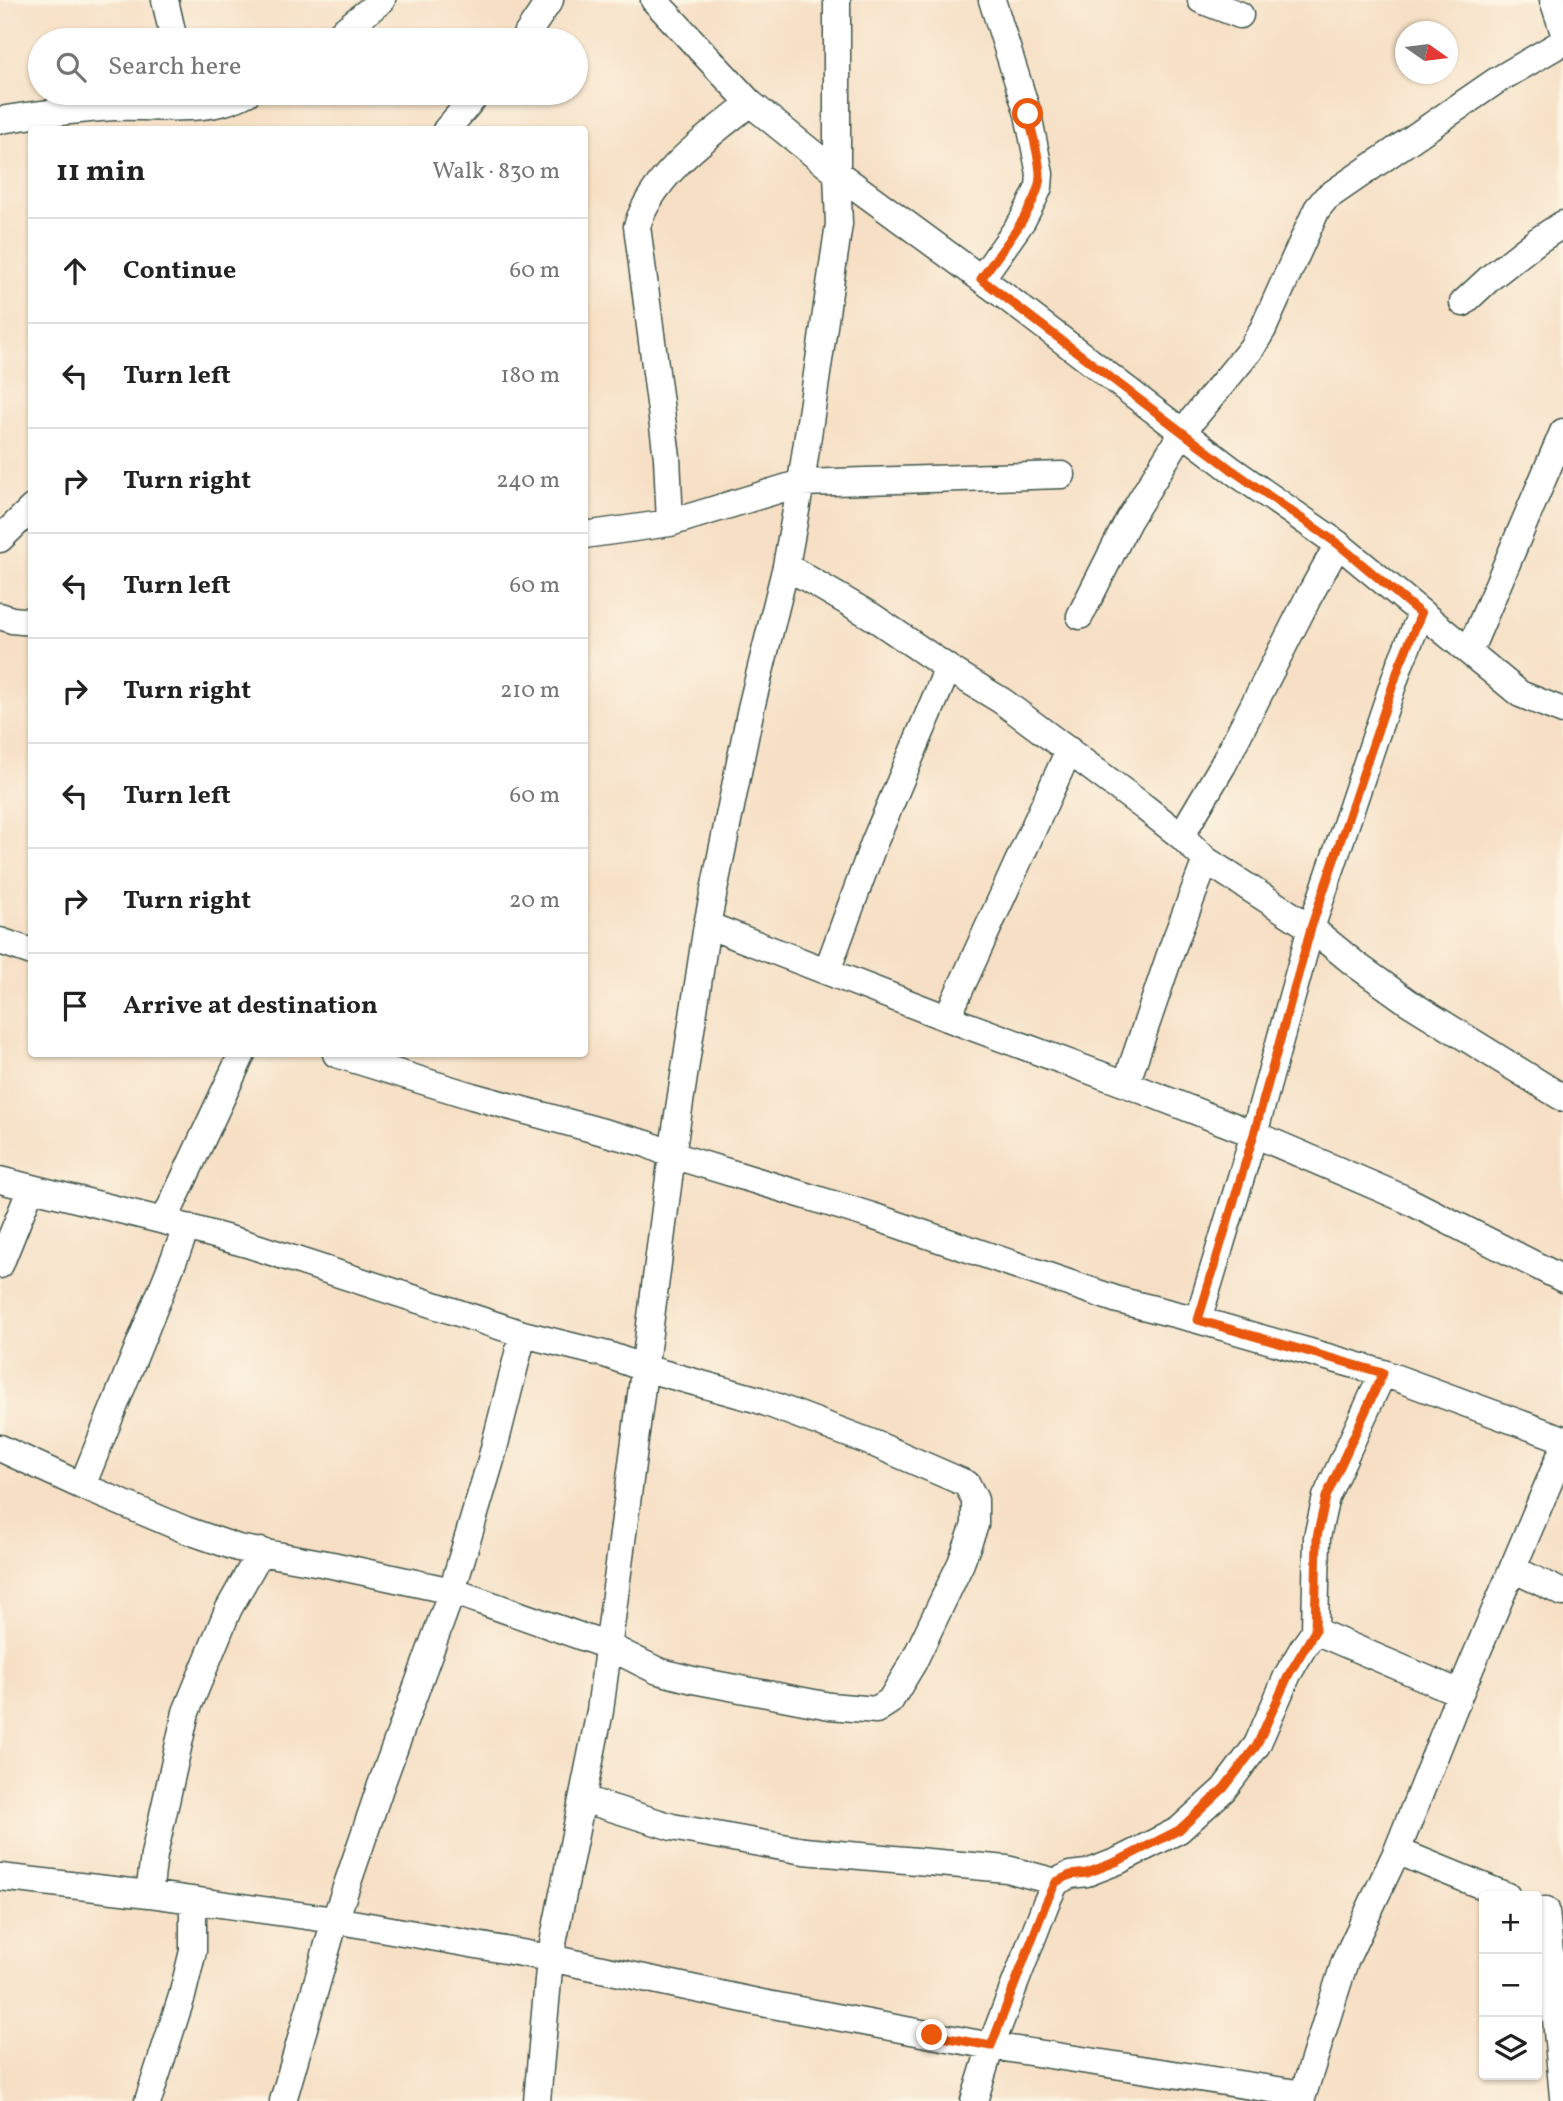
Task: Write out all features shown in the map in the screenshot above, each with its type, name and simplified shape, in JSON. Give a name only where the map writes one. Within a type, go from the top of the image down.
[{"type":"street","points":[[165,0],[171,28]]},
{"type":"street","points":[[347,28],[382,0]]},
{"type":"street","points":[[531,28],[550,0]]},
{"type":"street","points":[[654,0],[750,103],[837,173],[1232,470],[1338,544],[1520,694],[1563,711]]},
{"type":"street","points":[[537,2101],[550,1958],[600,1711],[672,1155],[707,925],[751,708],[786,566],[801,483],[839,224],[837,0]]},
{"type":"street","points":[[981,279],[1022,221],[1039,187],[1040,174],[1028,114],[992,0]]},
{"type":"street","points":[[1201,0],[1240,15]]},
{"type":"street","points":[[1553,0],[1563,30]]},
{"type":"street","points":[[1080,616],[1128,521],[1183,431],[1251,349],[1263,329],[1317,209],[1326,198],[1496,81],[1563,42]]},
{"type":"street","points":[[670,523],[667,457],[637,226],[655,189],[692,150],[750,103]]},
{"type":"street","points":[[0,120],[33,114],[139,105]]},
{"type":"street","points":[[449,126],[468,105]]},
{"type":"street","points":[[1463,303],[1528,248],[1563,225]]},
{"type":"street","points":[[1469,652],[1563,432]]},
{"type":"street","points":[[588,534],[670,523],[801,483],[1062,475]]},
{"type":"street","points":[[0,539],[28,512]]},
{"type":"street","points":[[1181,836],[1223,765],[1338,544]]},
{"type":"street","points":[[786,566],[873,617],[1002,701],[1181,836],[1206,860],[1311,928],[1408,1002],[1563,1098]]},
{"type":"street","points":[[1198,1320],[1254,1134],[1311,928],[1387,702],[1421,614]]},
{"type":"street","points":[[0,615],[12,620],[28,622]]},
{"type":"street","points":[[827,971],[874,843],[948,668]]},
{"type":"street","points":[[947,1017],[1069,750]]},
{"type":"street","points":[[1126,1084],[1173,946],[1206,860]]},
{"type":"street","points":[[707,925],[1254,1134],[1405,1199],[1563,1279]]},
{"type":"street","points":[[0,942],[28,951]]},
{"type":"street","points":[[82,1486],[175,1224],[241,1057]]},
{"type":"street","points":[[346,1057],[472,1096],[647,1144],[672,1155],[872,1216],[1118,1300],[1383,1373],[1563,1438]]},
{"type":"street","points":[[0,1180],[247,1244],[523,1334],[608,1355],[644,1368],[760,1400],[875,1444],[967,1484],[975,1500],[975,1525],[961,1563],[913,1663],[890,1701],[876,1710],[830,1706],[693,1680],[658,1671],[608,1646],[452,1591],[238,1548],[187,1530],[82,1486],[0,1448]]},
{"type":"street","points":[[0,1265],[32,1188]]},
{"type":"street","points":[[283,2101],[335,1920],[452,1591],[491,1460],[523,1334]]},
{"type":"street","points":[[974,2101],[991,2046],[1056,1882],[1070,1875],[1087,1873],[1118,1861],[1179,1830],[1224,1788],[1257,1745],[1289,1674],[1315,1631],[1317,1537],[1326,1497],[1383,1373]]},
{"type":"street","points":[[0,1877],[149,1894],[335,1920],[550,1958],[762,2003],[991,2046],[1302,2098],[1345,1961],[1397,1851],[1563,1449]]},
{"type":"street","points":[[149,1894],[153,1855],[186,1712],[228,1610],[261,1551]]},
{"type":"street","points":[[1513,1569],[1563,1593]]},
{"type":"street","points":[[1315,1631],[1461,1693]]},
{"type":"street","points":[[583,1799],[672,1826],[791,1848],[1007,1868],[1056,1882]]},
{"type":"street","points":[[1397,1851],[1495,1891]]},
{"type":"street","points":[[148,2101],[182,1996],[193,1951],[193,1901]]},
{"type":"street","points":[[1549,1911],[1563,2097]]},
{"type":"route","points":[[932,2035],[991,2046],[1056,1882],[1070,1875],[1087,1873],[1118,1861],[1179,1830],[1224,1788],[1257,1745],[1289,1674],[1315,1631],[1317,1537],[1326,1497],[1383,1373],[1198,1320],[1254,1134],[1311,928],[1400,664],[1421,614],[1338,544],[1232,470],[981,279],[1022,221],[1039,187],[1040,174],[1028,114]]}]
